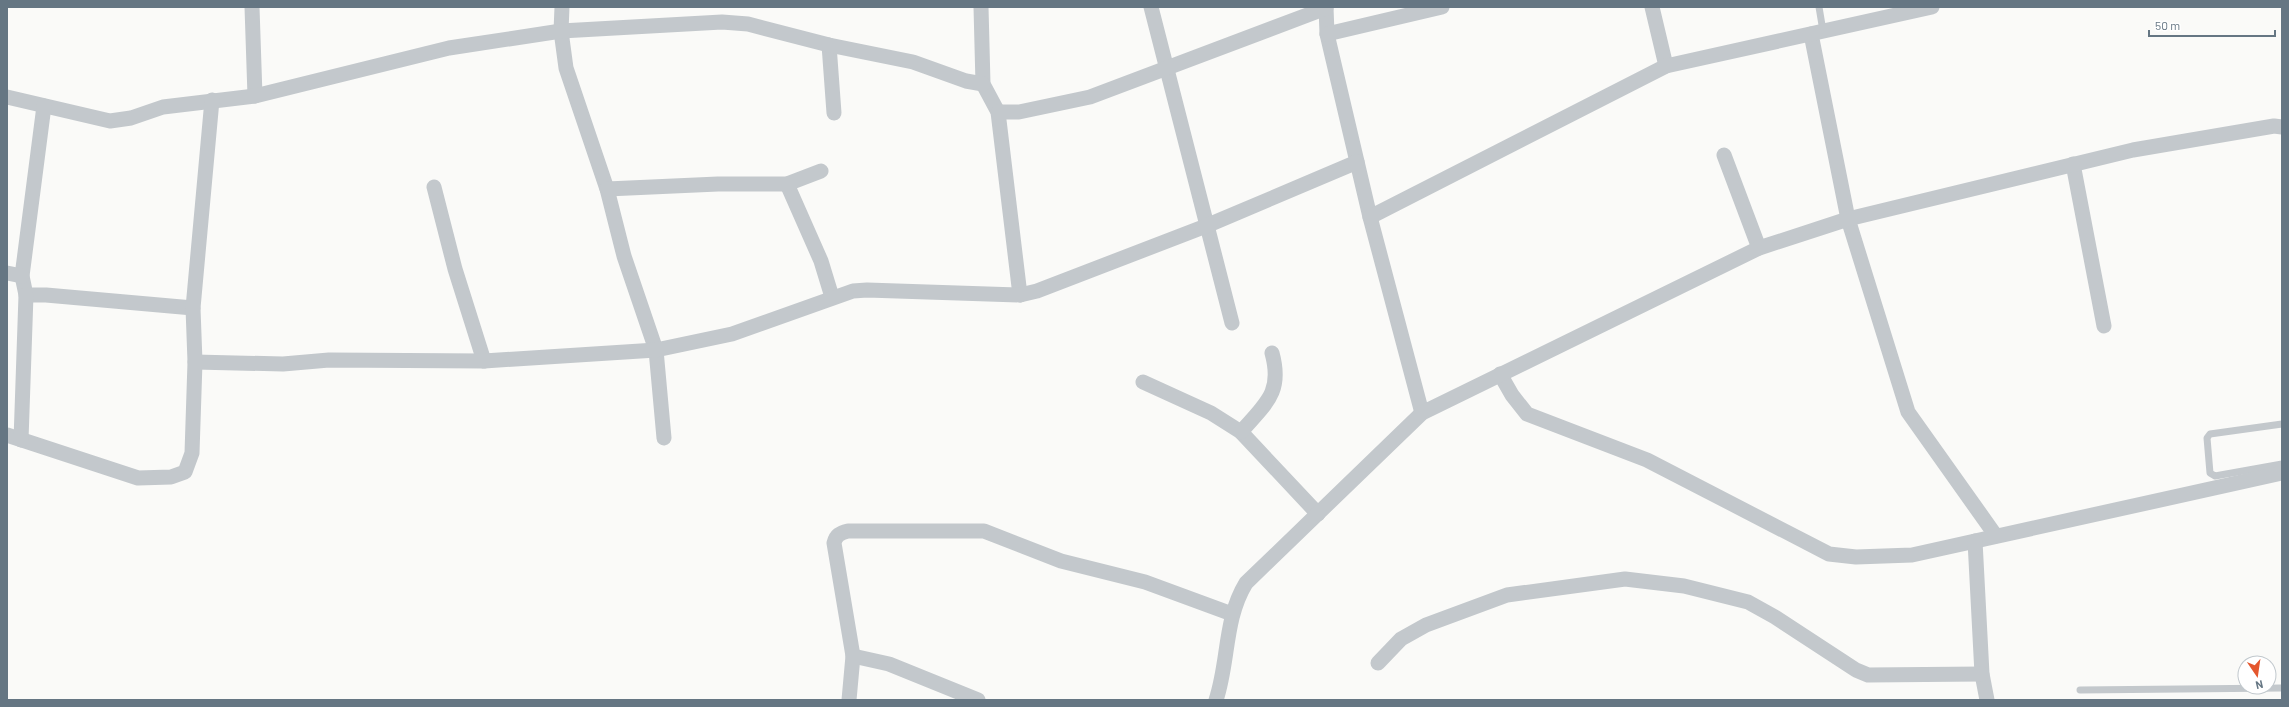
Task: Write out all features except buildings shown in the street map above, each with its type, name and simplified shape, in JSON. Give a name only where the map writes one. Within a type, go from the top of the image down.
[{"type":"street","points":[[252,7],[255,96]]},
{"type":"street","points":[[562,7],[561,31],[566,68],[607,189],[624,256],[656,350],[664,438]]},
{"type":"street","points":[[981,7],[982,84],[998,112],[1020,295]]},
{"type":"street","points":[[1151,7],[1232,323]]},
{"type":"street","points":[[998,112],[1018,112],[1090,97],[1326,7],[1327,34],[1370,217],[1422,413]]},
{"type":"street","points":[[1327,34],[1442,7]]},
{"type":"street","points":[[1652,7],[1666,66]]},
{"type":"street","points":[[1370,217],[1666,66],[1923,8]]},
{"type":"street","points":[[7,97],[110,121],[131,118],[163,107],[255,96],[449,48],[561,31],[722,22],[748,24],[829,45],[913,62],[966,81],[982,84]]},
{"type":"street","points":[[1817,32],[1848,219],[1908,412],[1996,536]]},
{"type":"street","points":[[829,45],[834,113]]},
{"type":"street","points":[[44,106],[14,275],[26,295],[14,437],[138,478],[171,477],[185,472],[192,453],[195,362],[193,308],[212,100]]},
{"type":"street","points":[[1216,700],[1223,681],[1232,614],[1246,583],[1422,413],[1759,248],[1848,219],[2133,150],[2274,126],[2282,127]]},
{"type":"street","points":[[1724,155],[1759,248]]},
{"type":"street","points":[[195,362],[283,364],[329,360],[484,361],[656,350],[732,334],[832,297],[853,291],[867,290],[1020,295],[1037,291],[1206,226],[1357,162]]},
{"type":"street","points":[[2073,164],[2104,326]]},
{"type":"street","points":[[607,189],[718,184],[787,184],[822,171]]},
{"type":"street","points":[[787,184],[821,261],[832,297]]},
{"type":"street","points":[[434,187],[455,269],[484,361]]},
{"type":"street","points":[[26,295],[193,308]]},
{"type":"street","points":[[1242,432],[1271,398],[1276,379],[1272,353]]},
{"type":"street","points":[[1500,374],[1512,395],[1527,414],[1647,460],[1829,554],[1856,557],[1912,555],[2282,473]]},
{"type":"street","points":[[1143,382],[1218,417],[1242,432],[1318,514]]},
{"type":"street","points":[[849,700],[853,656],[834,543],[836,537],[840,533],[848,531],[984,531],[1061,562],[1145,582],[1232,614]]},
{"type":"street","points":[[1975,541],[1982,674],[1987,700]]},
{"type":"street","points":[[1378,663],[1401,639],[1426,625],[1507,595],[1625,579],[1684,586],[1748,602],[1775,616],[1856,670],[1868,675],[1982,674]]},
{"type":"street","points":[[853,656],[889,664],[978,700]]},
{"type":"lane","points":[[1817,32],[1819,7]]},
{"type":"lane","points":[[2282,424],[2210,434],[2207,438],[2210,473],[2215,476],[2282,464]]},
{"type":"lane","points":[[2080,690],[2282,688]]}]
